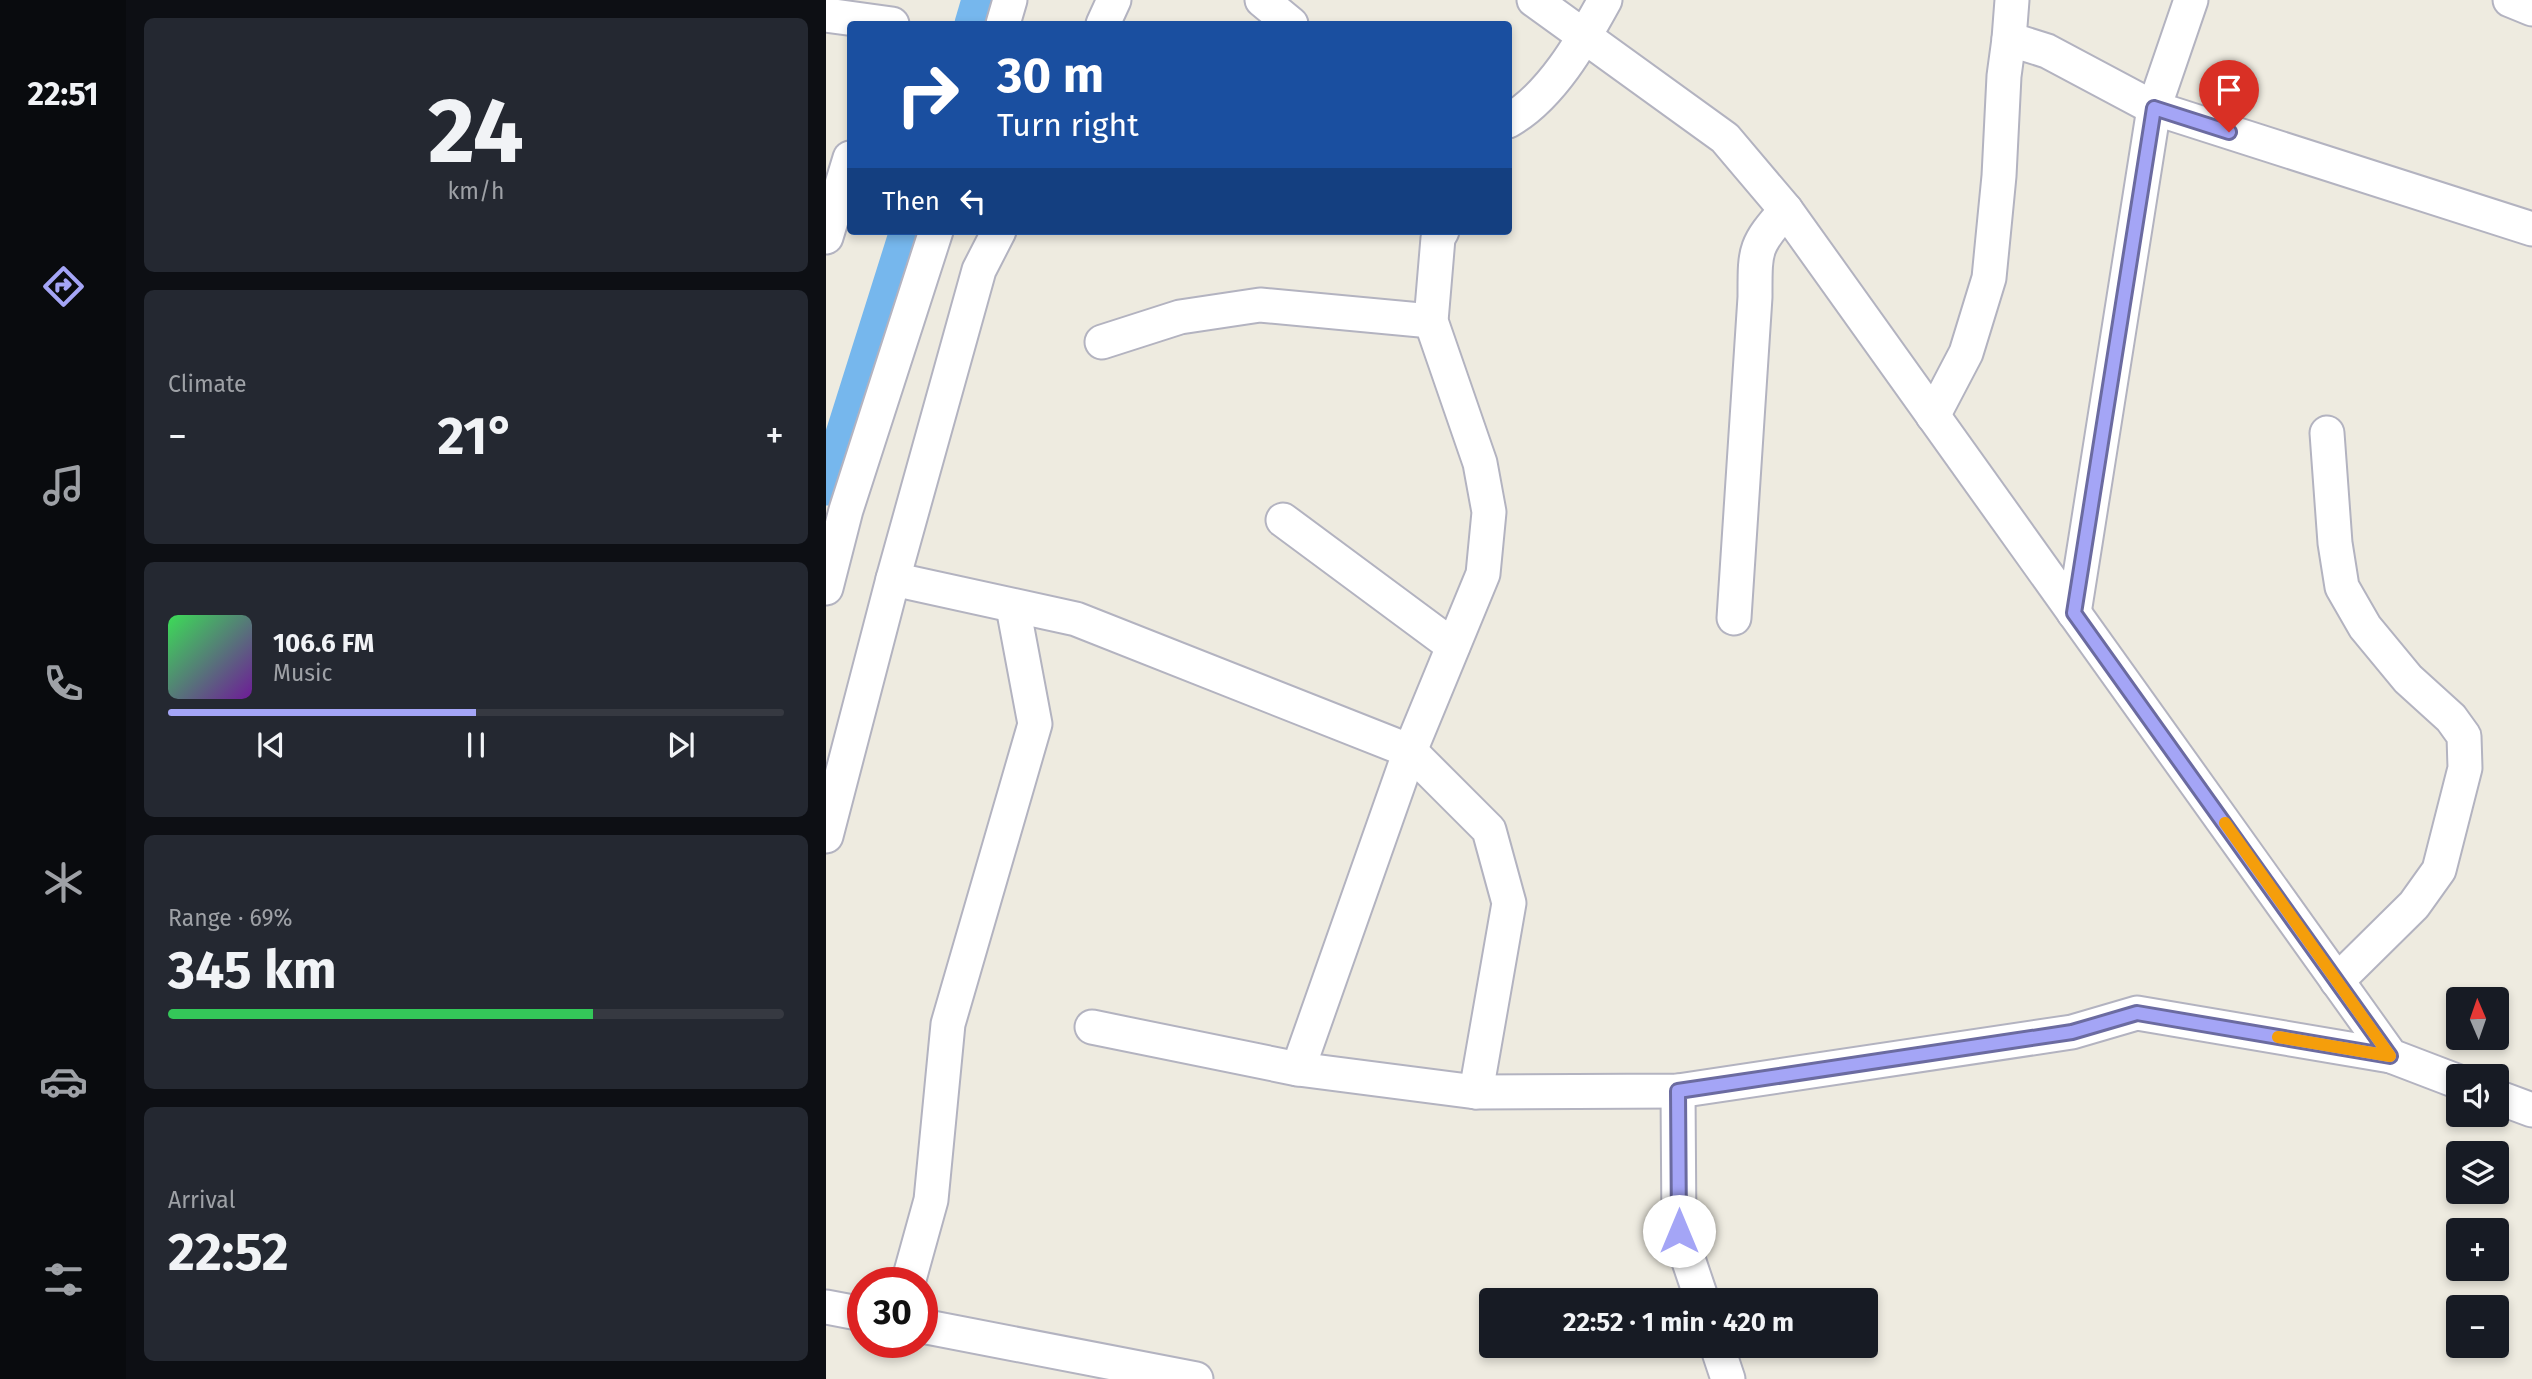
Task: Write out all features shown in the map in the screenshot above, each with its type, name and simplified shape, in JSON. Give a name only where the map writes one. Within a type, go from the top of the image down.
[{"type":"street","points":[[893,21],[899,0]]},
{"type":"street","points":[[1004,21],[1010,0]]},
{"type":"street","points":[[1104,21],[1114,0]]},
{"type":"street","points":[[1262,0],[1287,21]]},
{"type":"street","points":[[1535,0],[1725,138],[1786,209],[2390,1056]]},
{"type":"street","points":[[1512,119],[1536,102],[1586,36],[1605,0]]},
{"type":"street","points":[[1933,415],[1966,353],[1989,278],[2000,176],[2004,76],[2012,0]]},
{"type":"street","points":[[2074,613],[2154,108],[2191,0]]},
{"type":"street","points":[[2510,0],[2532,9]]},
{"type":"street","points":[[826,15],[870,21]]},
{"type":"street","points":[[2009,39],[2047,51],[2154,108],[2532,229]]},
{"type":"street","points":[[826,237],[847,168]]},
{"type":"street","points":[[1734,618],[1755,297],[1755,254],[1765,234],[1786,209]]},
{"type":"street","points":[[826,588],[846,510],[935,235]]},
{"type":"street","points":[[826,835],[893,579],[979,270],[997,235]]},
{"type":"street","points":[[1298,1069],[1410,751],[1483,574],[1489,512],[1480,463],[1430,321],[1440,235]]},
{"type":"street","points":[[1102,342],[1180,317],[1260,305],[1430,321]]},
{"type":"street","points":[[2327,433],[2334,543],[2342,587],[2365,627],[2408,678],[2451,718],[2464,736],[2465,768],[2439,870],[2414,905],[2337,981]]},
{"type":"street","points":[[1283,520],[1453,646]]},
{"type":"street","points":[[893,579],[1076,619],[1410,751],[1489,830],[1508,903],[1476,1091]]},
{"type":"street","points":[[913,1267],[932,1200],[948,1024],[1035,724],[1013,607]]},
{"type":"street","points":[[1092,1027],[1298,1069],[1476,1091],[1678,1091],[2072,1032],[2137,1013],[2390,1056],[2446,1077]]},
{"type":"street","points":[[1678,1091],[1679,1231],[1698,1288]]},
{"type":"street","points":[[2509,1101],[2532,1110]]},
{"type":"street","points":[[826,1307],[847,1311]]},
{"type":"street","points":[[938,1328],[1196,1379]]},
{"type":"street","points":[[1721,1358],[1728,1379]]},
{"type":"waterway","points":[[973,21],[979,0]]},
{"type":"waterway","points":[[826,488],[906,235]]},
{"type":"slow traffic","points":[[2225,823],[2390,1056],[2278,1037]]},
{"type":"route","points":[[1679,1231],[1678,1091],[2072,1032],[2137,1013],[2390,1056],[2074,613],[2154,108],[2229,132]]}]
